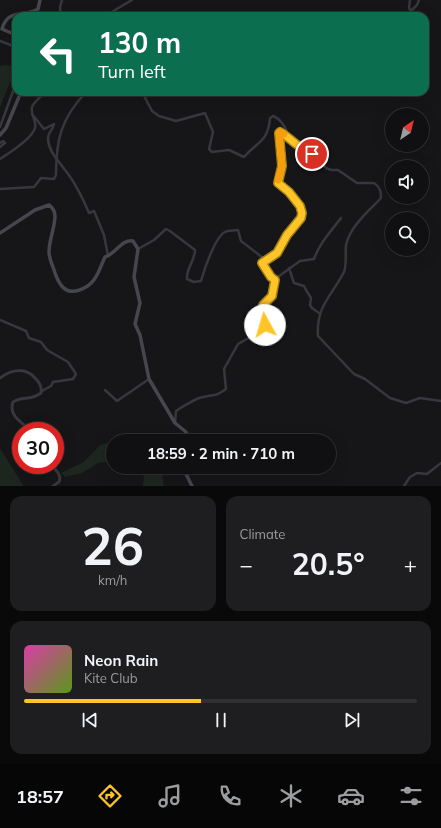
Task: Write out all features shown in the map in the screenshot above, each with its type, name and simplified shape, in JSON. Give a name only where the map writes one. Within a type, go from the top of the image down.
[{"type":"main road","points":[[34,12],[38,9],[40,0]]},
{"type":"main road","points":[[12,16],[5,22],[2,29],[12,33]]},
{"type":"main road","points":[[0,135],[6,128],[19,96]]},
{"type":"main road","points":[[0,233],[35,210],[49,205],[53,208],[55,217],[50,234],[50,258],[56,280],[68,291],[76,291],[91,284],[105,257],[111,256],[121,244],[133,241],[138,249],[134,277],[139,309],[135,324],[140,335],[149,379],[175,423],[187,434]]},
{"type":"main road","points":[[186,474],[192,486]]},
{"type":"street","points":[[61,12],[60,7],[62,0]]},
{"type":"street","points":[[112,12],[132,0]]},
{"type":"street","points":[[410,0],[409,8],[411,11],[417,5],[419,0]]},
{"type":"street","points":[[0,41],[12,46]]},
{"type":"street","points":[[0,127],[12,94]]},
{"type":"street","points":[[0,159],[21,144],[34,132],[35,125],[32,107],[41,96]]},
{"type":"street","points":[[0,189],[34,187],[42,178],[54,179],[56,175],[58,136],[83,96]]},
{"type":"street","points":[[144,96],[152,111],[158,116],[176,121],[205,113],[213,132],[209,149],[212,152],[229,150],[244,157],[250,150],[263,141],[268,133],[270,118],[273,116],[277,118],[284,126],[290,140]]},
{"type":"street","points":[[32,114],[44,129],[47,129],[54,124],[48,138],[56,160],[65,170],[89,213],[94,211],[104,235],[108,256]]},
{"type":"street","points":[[275,280],[265,269],[262,263],[277,253],[287,235],[301,218],[302,213],[300,206],[289,192],[278,183],[282,166],[280,132],[303,150],[318,158],[326,168],[330,170],[338,170],[357,183],[374,183],[380,188],[381,192],[381,198],[352,231],[347,244],[345,271],[323,304],[317,324],[318,336],[354,374],[365,379],[390,398],[406,403],[420,398],[441,401]]},
{"type":"street","points":[[0,143],[3,141],[5,143],[0,147]]},
{"type":"street","points":[[175,423],[176,411],[179,408],[187,406],[193,400],[215,396],[226,389],[224,369],[238,344],[263,330],[265,325],[262,311],[263,305],[272,296],[275,280],[300,261],[314,259],[318,248],[341,218]]},
{"type":"street","points":[[138,249],[154,240],[166,229],[170,231],[195,250],[195,256],[186,275],[187,279],[191,282],[198,283],[201,281],[204,266],[220,236],[226,231],[238,230],[241,241],[267,261]]},
{"type":"street","points":[[289,268],[294,283],[304,286],[308,292],[312,308],[320,313]]},
{"type":"street","points":[[0,320],[26,331],[29,338],[41,342],[47,350],[68,362],[76,374],[73,379],[53,382],[51,386],[32,399],[21,398],[13,402],[12,404],[15,416],[21,422]]},
{"type":"street","points":[[0,378],[12,371],[28,371],[38,380],[42,391]]},
{"type":"street","points":[[105,390],[116,401],[149,379]]},
{"type":"street","points":[[404,486],[410,477],[417,474],[427,474],[441,463]]},
{"type":"street","points":[[53,486],[59,482],[59,474]]},
{"type":"shaded area","points":[[0,66],[12,66],[12,78],[0,107]]},
{"type":"shaded area","points":[[106,444],[106,462],[98,463],[82,473],[65,477],[62,474],[84,462],[100,445]]},
{"type":"shaded area","points":[[0,448],[12,467],[12,474],[16,474],[23,486],[0,486]]},
{"type":"shaded area","points":[[141,474],[162,474],[164,486],[143,486],[144,476]]},
{"type":"slow traffic","points":[[278,180],[282,166],[279,150],[279,133],[284,134]]},
{"type":"route","points":[[265,325],[262,311],[263,305],[272,296],[275,280],[271,277],[262,263],[277,253],[290,230],[301,218],[302,213],[300,206],[289,192],[278,183],[282,166],[279,150],[279,133],[285,134],[297,146],[312,154]]}]
